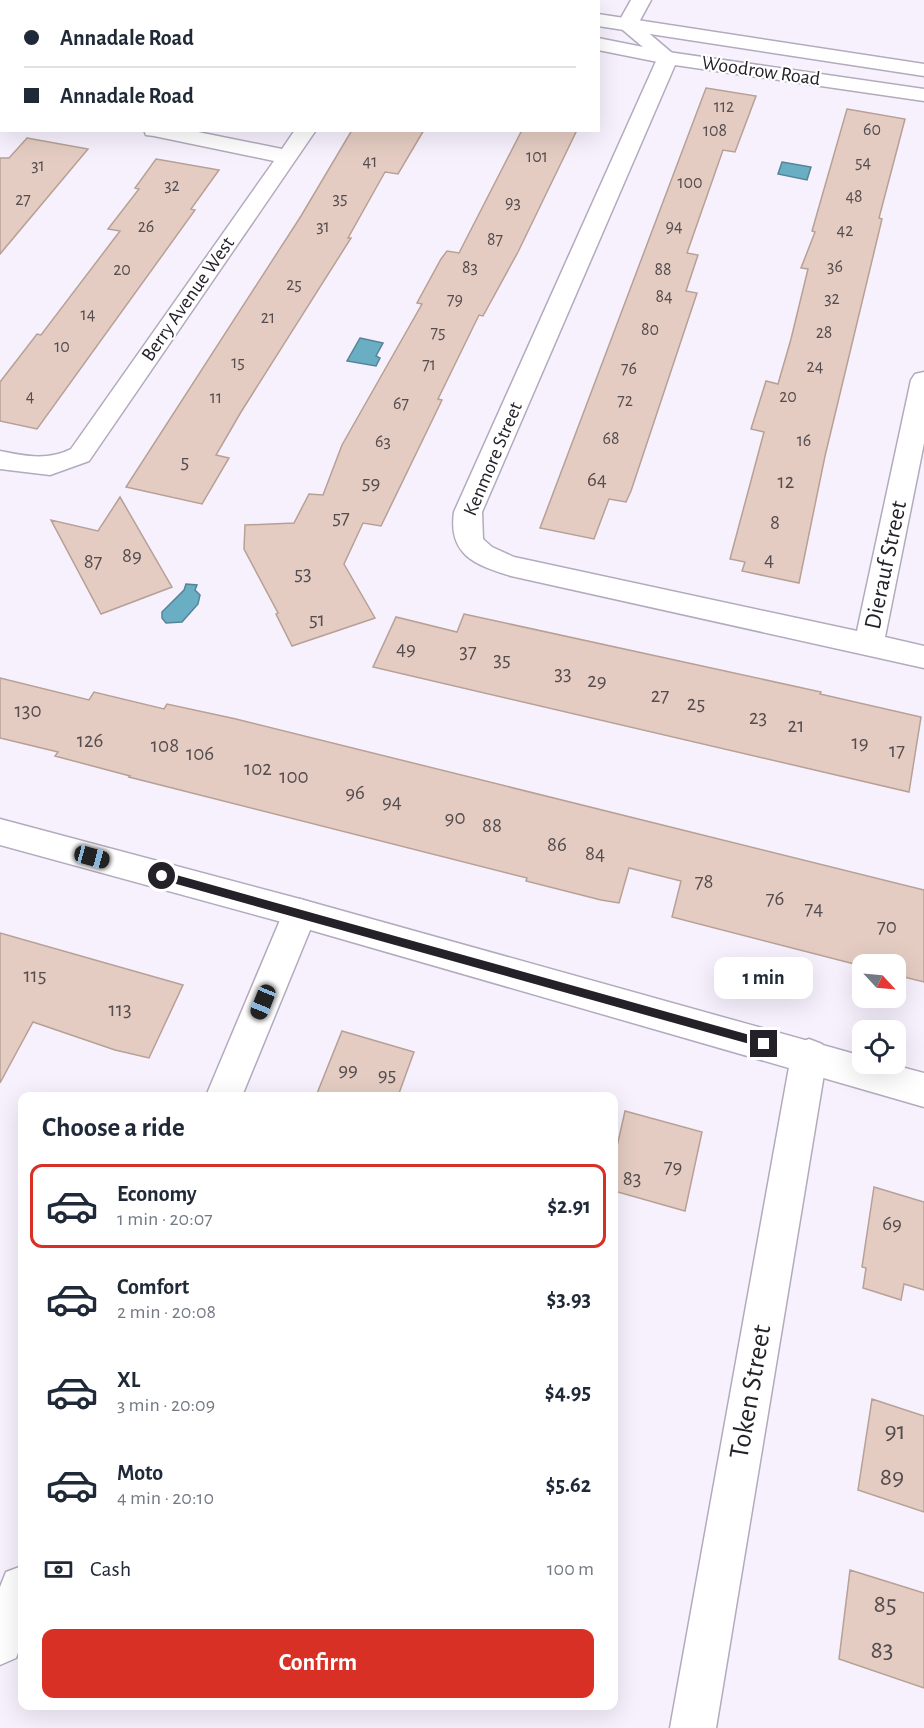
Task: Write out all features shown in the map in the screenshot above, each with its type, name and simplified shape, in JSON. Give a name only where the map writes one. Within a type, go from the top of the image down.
[{"type":"street","points":[[641,0],[627,25],[668,57]]},
{"type":"street","name":"Woodrow Road","points":[[600,20],[924,70]]},
{"type":"street","name":"Woodrow Road","points":[[600,44],[668,57],[924,95]]},
{"type":"street","name":"Kenmore Street","points":[[668,57],[468,512],[464,529],[470,545],[487,558],[511,566],[924,657]]},
{"type":"street","points":[[164,132],[286,157]]},
{"type":"street","name":"Berry Avenue West","points":[[0,460],[32,467],[50,467],[66,463],[80,455],[305,132]]},
{"type":"street","name":"Dierauf Street","points":[[869,645],[924,380]]},
{"type":"street","points":[[0,832],[300,913],[924,1090]]},
{"type":"street","points":[[226,1092],[300,913]]},
{"type":"street","name":"Token Street","points":[[693,1728],[809,1056]]},
{"type":"street","points":[[0,1642],[18,1598]]},
{"type":"water","points":[[782,162],[811,167],[807,180],[778,174]]},
{"type":"water","points":[[360,338],[383,343],[376,356],[380,358],[376,366],[347,361]]},
{"type":"water","points":[[186,584],[197,585],[195,590],[200,595],[198,604],[182,622],[166,623],[162,618],[162,612],[184,590]]},
{"type":"building","points":[[706,88],[756,96],[735,152],[723,150],[687,253],[698,255],[686,291],[697,293],[631,491],[626,502],[609,499],[594,539],[540,528]]},
{"type":"building","points":[[847,109],[905,119],[879,218],[882,219],[825,456],[799,583],[742,571],[745,562],[730,559],[764,432],[751,429],[766,381],[778,384],[808,269],[801,268],[815,232],[812,231]]},
{"type":"building","points":[[351,132],[423,132],[398,174],[385,172],[348,238],[351,238],[241,412],[216,455],[229,458],[202,504],[126,487],[301,216]]},
{"type":"building","points":[[521,132],[576,132],[518,252],[483,316],[479,315],[438,399],[442,400],[381,526],[363,523],[344,564],[375,618],[292,646],[276,614],[278,613],[244,549],[245,525],[294,523],[309,494],[323,495],[342,445],[422,304],[417,303],[441,259],[447,251],[459,253]]},
{"type":"building","points":[[27,138],[88,149],[0,254],[0,158],[9,158]]},
{"type":"building","points":[[156,159],[219,170],[191,209],[195,210],[37,429],[0,421],[0,382],[37,334],[41,335],[120,231],[108,229],[139,189],[135,188]]},
{"type":"building","points":[[120,497],[172,587],[101,614],[51,520],[98,531]]},
{"type":"building","points":[[464,614],[821,692],[820,694],[921,717],[909,792],[373,667],[396,617],[457,632]]},
{"type":"building","points":[[0,678],[89,700],[94,692],[164,709],[167,704],[236,719],[924,890],[924,982],[906,978],[906,954],[852,954],[852,963],[672,917],[681,881],[629,868],[619,903],[601,900],[526,881],[527,878],[129,777],[55,756],[58,752],[0,738]]},
{"type":"building","points":[[0,933],[183,985],[149,1058],[115,1050],[33,1022],[0,1083]]},
{"type":"building","points":[[342,1031],[414,1052],[399,1092],[318,1092]]},
{"type":"building","points":[[625,1111],[702,1132],[685,1211],[618,1192],[618,1142]]},
{"type":"building","points":[[874,1187],[924,1202],[924,1290],[904,1284],[901,1300],[863,1288],[866,1268],[862,1267]]},
{"type":"building","points":[[872,1399],[924,1416],[924,1512],[858,1490]]},
{"type":"building","points":[[850,1570],[924,1593],[924,1688],[839,1659]]},
{"type":"route","points":[[162,876],[764,1044]]}]
